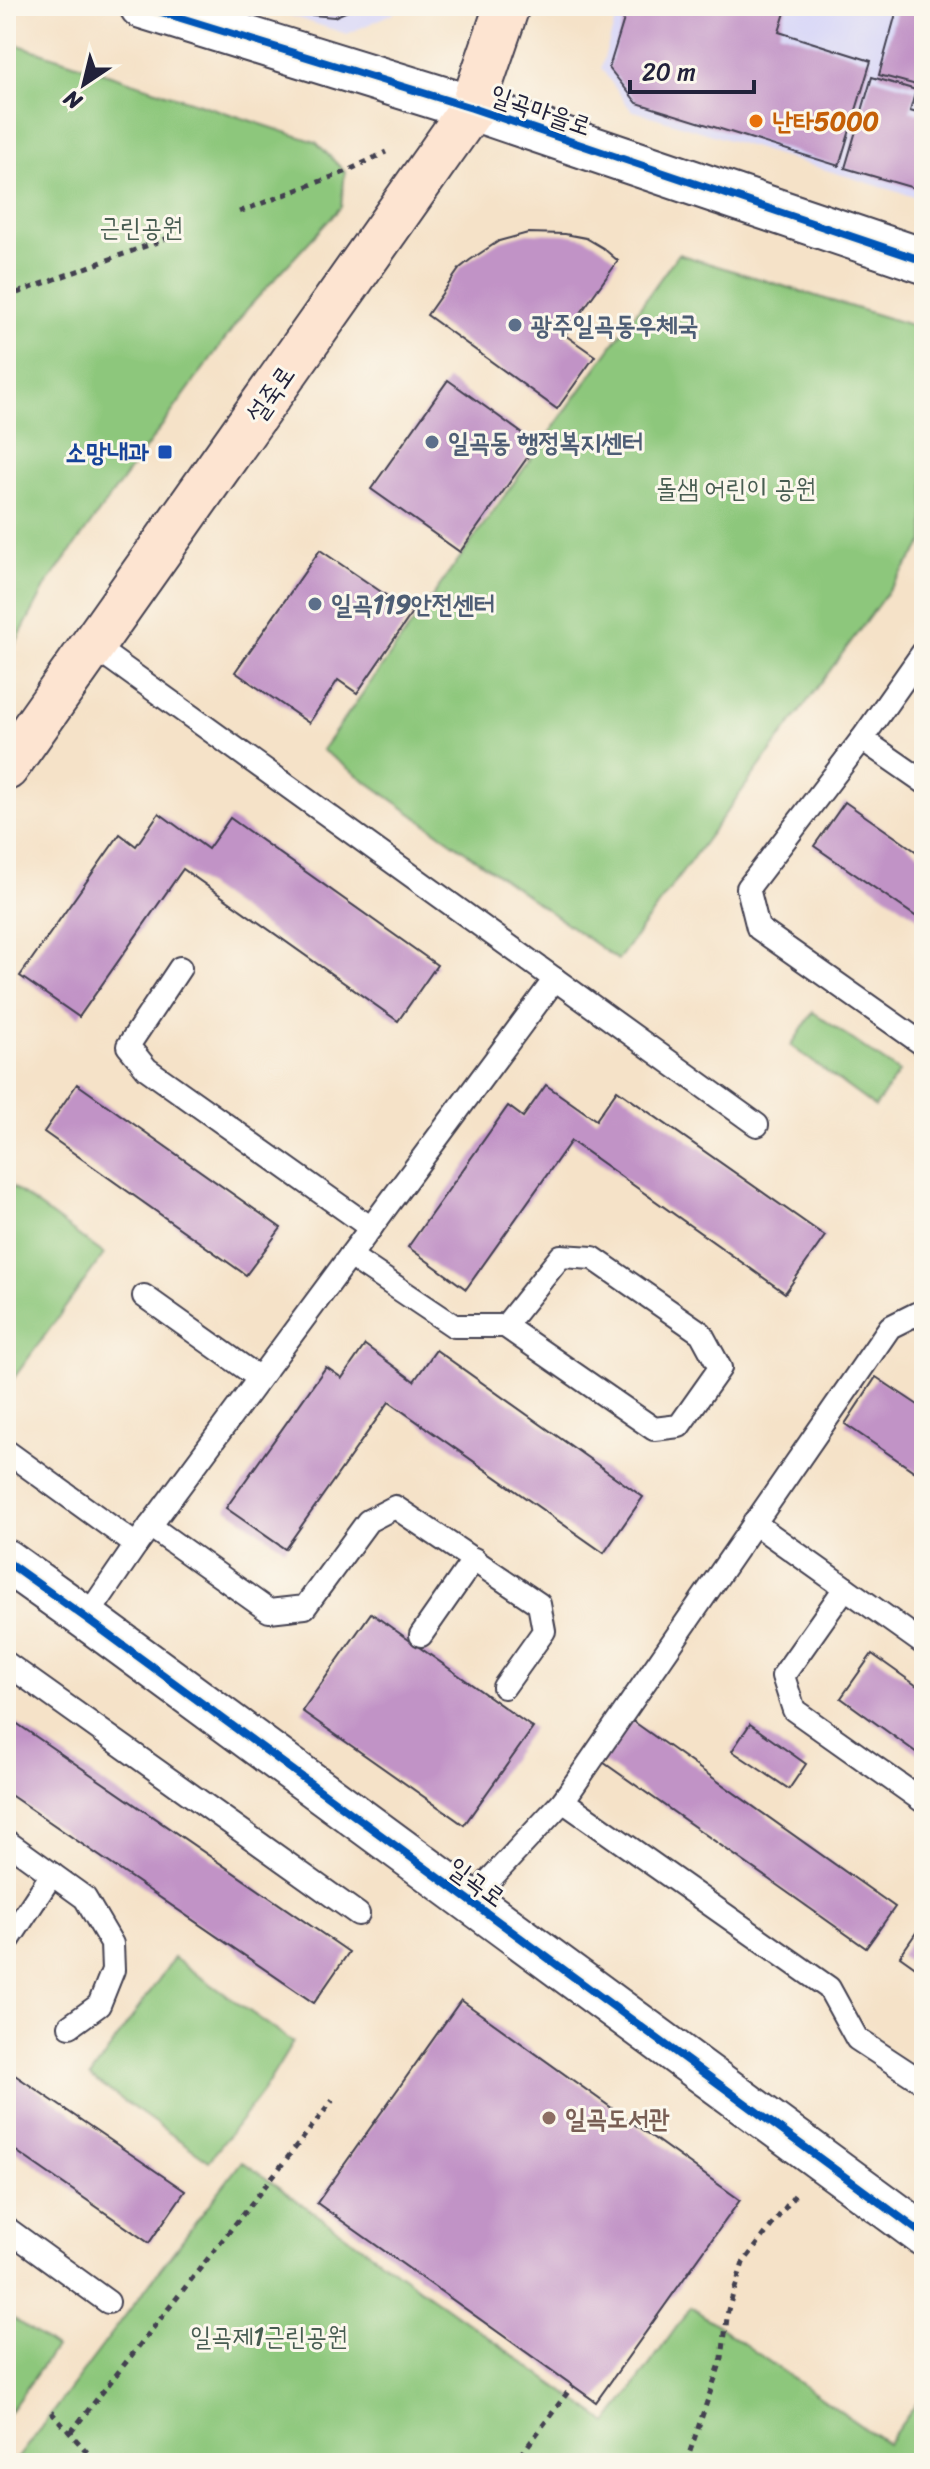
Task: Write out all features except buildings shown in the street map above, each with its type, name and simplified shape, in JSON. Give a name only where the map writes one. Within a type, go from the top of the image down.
[{"type":"main road","name":"설죽로","points":[[6,768],[472,108],[507,6]]},
{"type":"street","name":"일곡마을로","points":[[142,6],[472,108],[924,261]]},
{"type":"street","name":"일곡로","points":[[6,1561],[924,2235]]},
{"type":"lane","points":[[92,645],[757,1125]]},
{"type":"lane","points":[[924,652],[748,888],[758,928],[924,1045]]},
{"type":"lane","points":[[862,739],[924,782]]},
{"type":"lane","points":[[180,968],[128,1046],[147,1069],[371,1228]]},
{"type":"lane","points":[[86,1618],[136,1545],[555,979]]},
{"type":"lane","points":[[350,1256],[454,1326],[505,1326],[654,1429],[679,1426],[720,1368],[701,1333],[593,1258],[561,1256],[505,1326]]},
{"type":"lane","points":[[144,1296],[259,1378]]},
{"type":"lane","points":[[469,1902],[563,1801],[890,1327],[916,1314],[924,1320]]},
{"type":"lane","points":[[6,1451],[136,1545]]},
{"type":"lane","points":[[150,1526],[269,1611],[305,1607],[368,1521],[395,1507],[539,1604],[544,1631],[504,1687]]},
{"type":"lane","points":[[754,1523],[924,1644]]},
{"type":"lane","points":[[421,1635],[474,1559]]},
{"type":"lane","points":[[845,1588],[783,1676],[794,1710],[924,1802]]},
{"type":"lane","points":[[6,1663],[358,1914]]},
{"type":"lane","points":[[563,1801],[829,1988],[857,2039],[924,2083]]},
{"type":"lane","points":[[6,1841],[85,1898],[112,1944],[113,1970],[99,2005],[70,2026]]},
{"type":"lane","points":[[6,1944],[52,1874]]},
{"type":"lane","points":[[6,2228],[108,2302]]},
{"type":"path","points":[[239,212],[345,172],[388,151]]},
{"type":"path","points":[[6,297],[168,238]]},
{"type":"path","points":[[71,2432],[333,2100]]},
{"type":"path","points":[[686,2463],[722,2358],[728,2310],[743,2263],[824,2160]]},
{"type":"path","points":[[521,2455],[573,2385]]},
{"type":"path","points":[[51,2412],[97,2463]]},
{"type":"shaded area","points":[[260,6],[396,6],[394,13],[347,34]]},
{"type":"shaded area","points":[[620,6],[924,6],[924,200],[631,110],[601,68]]},
{"type":"green space","name":"근린공원","points":[[6,41],[316,142],[345,172],[341,207],[247,309],[47,584],[6,661]]},
{"type":"green space","name":"돌샘 어린이 공원","points":[[678,254],[924,329],[924,542],[618,960],[322,750]]},
{"type":"green space","points":[[813,1012],[899,1072],[875,1107],[791,1046]]},
{"type":"green space","points":[[6,1182],[104,1254],[6,1389]]},
{"type":"green space","points":[[174,1958],[293,2042],[263,2091],[209,2161],[90,2077]]},
{"type":"green space","name":"일곡제1근린공원","points":[[242,2161],[608,2423],[691,2307],[887,2444],[924,2393],[924,2463],[14,2463]]},
{"type":"green space","points":[[6,2313],[55,2348],[6,2417]]},
{"type":"cycle path","points":[[142,6],[472,108],[924,261]]},
{"type":"cycle path","points":[[6,1561],[924,2235]]},
{"type":"place","name":"난타5000","points":[[756,121]]},
{"type":"place","name":"광주일곡동우체국","points":[[515,325]]},
{"type":"place","name":"일곡동 행정복지센터","points":[[432,442]]},
{"type":"place","name":"소망내과","points":[[165,452]]},
{"type":"place","name":"일곡119안전센터","points":[[315,604]]},
{"type":"place","name":"일곡도서관","points":[[549,2118]]}]
